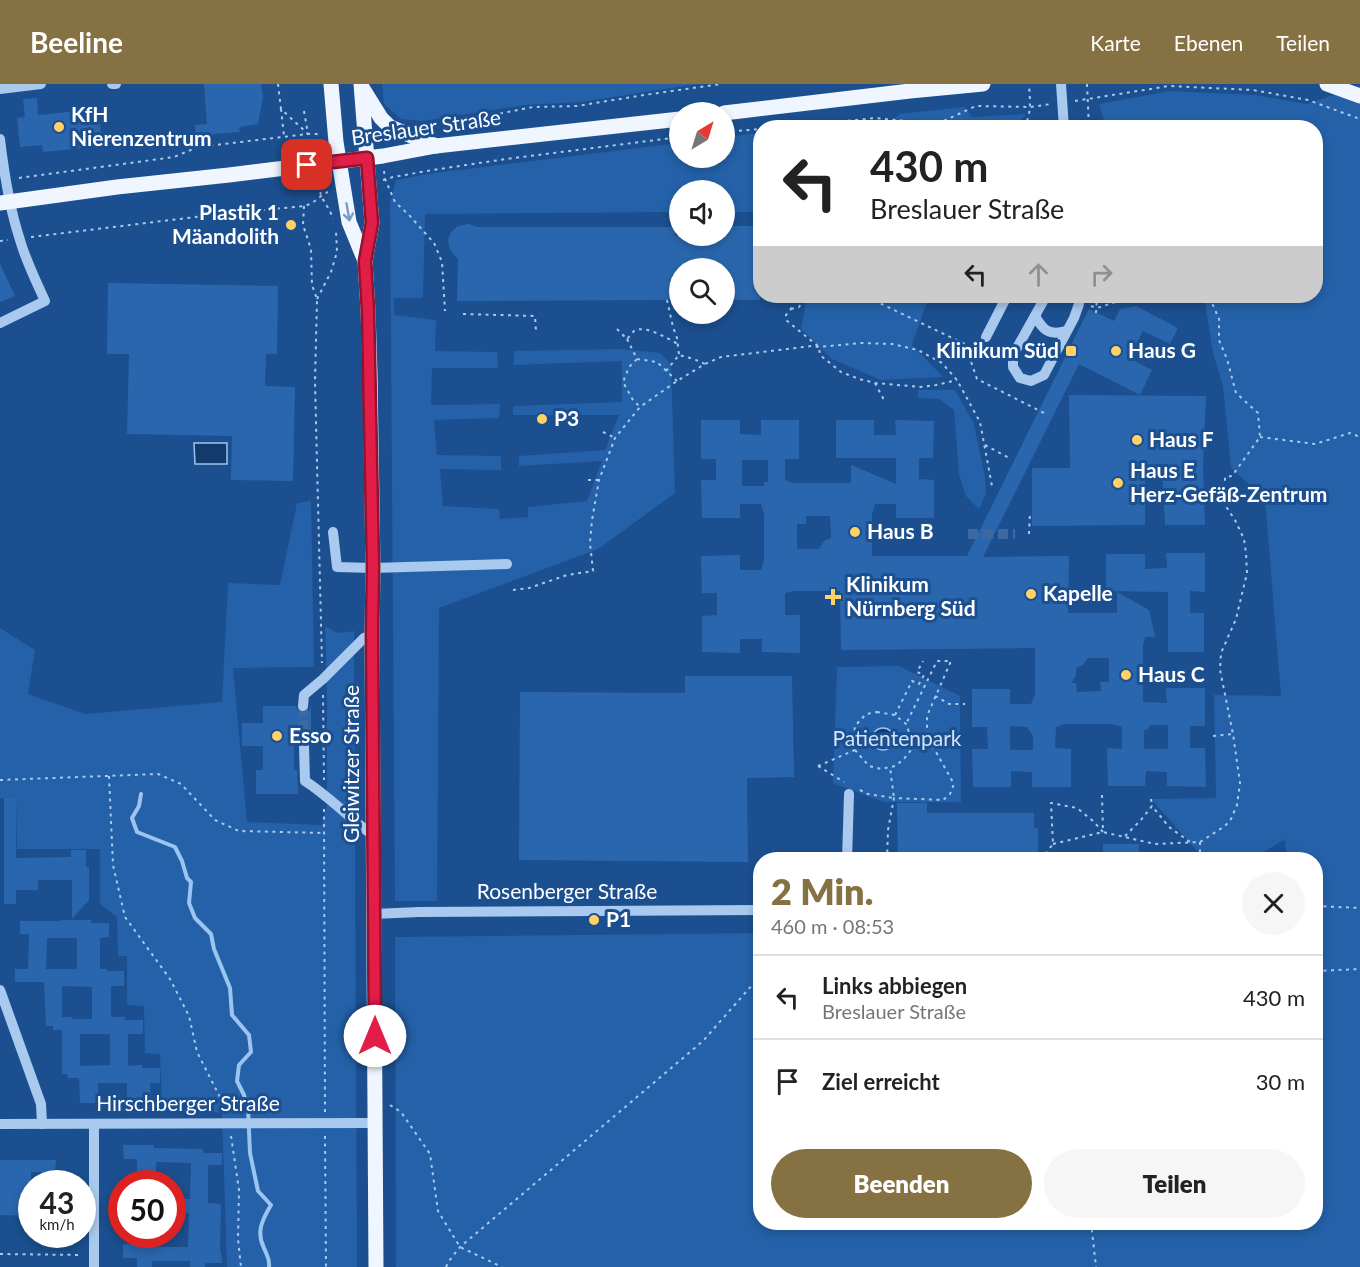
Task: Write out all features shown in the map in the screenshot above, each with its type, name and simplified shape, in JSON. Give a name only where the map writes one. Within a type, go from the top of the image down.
[{"type":"main road","name":"Gleiwitzer Straße","points":[[331,84],[334,123],[349,222],[365,261]]},
{"type":"main road","points":[[735,112],[983,84]]},
{"type":"main road","points":[[1327,84],[1360,96]]},
{"type":"main road","name":"Gleiwitzer Straße","points":[[361,85],[372,223],[365,261],[373,567],[376,1267]]},
{"type":"main road","points":[[361,85],[386,124],[404,134],[436,146]]},
{"type":"main road","name":"Breslauer Straße","points":[[5,203],[117,187],[367,158],[436,146],[669,120]]},
{"type":"street","points":[[0,89],[41,84]]},
{"type":"street","points":[[1061,84],[1063,120]]},
{"type":"street","points":[[0,139],[6,180],[5,203],[45,301],[0,323]]},
{"type":"street","points":[[986,337],[1003,303]]},
{"type":"street","points":[[1042,303],[1013,355],[1012,367],[1020,378],[1031,381],[1044,375],[1074,318],[1078,303]]},
{"type":"street","points":[[1035,316],[1042,328],[1052,333],[1066,332]]},
{"type":"street","points":[[333,532],[337,567],[507,564]]},
{"type":"street","points":[[303,706],[303,695],[323,679],[357,644],[372,634]]},
{"type":"street","points":[[304,746],[305,781],[324,793],[374,836]]},
{"type":"street","points":[[847,852],[850,790]]},
{"type":"street","name":"Rosenberger Straße","points":[[374,914],[753,910]]},
{"type":"street","points":[[0,990],[41,1104],[42,1124]]},
{"type":"street","name":"Hirschberger Straße","points":[[0,1124],[376,1124]]},
{"type":"street","points":[[94,1124],[94,1267]]},
{"type":"path","points":[[278,84],[284,136]]},
{"type":"path","points":[[432,126],[533,107],[577,106],[721,84]]},
{"type":"path","points":[[1028,120],[1031,107],[1029,84]]},
{"type":"path","points":[[1087,84],[1089,120]]},
{"type":"path","points":[[946,120],[976,106],[1031,107],[1168,86],[1253,90],[1308,100],[1360,119]]},
{"type":"path","points":[[280,109],[308,134],[314,147],[321,196],[333,219]]},
{"type":"path","points":[[855,120],[876,118],[896,120]]},
{"type":"path","points":[[735,131],[753,130]]},
{"type":"path","points":[[6,180],[174,157],[198,147],[308,134]]},
{"type":"path","points":[[369,186],[377,185],[385,179],[506,159],[669,138]]},
{"type":"path","points":[[385,179],[395,202],[410,214],[434,243],[442,262],[445,312]]},
{"type":"path","points":[[19,238],[304,206],[328,192],[344,190]]},
{"type":"path","points":[[304,206],[303,225],[311,249],[312,285],[317,298],[315,382],[323,679],[326,1267]]},
{"type":"path","points":[[317,298],[332,272],[337,252],[336,228]]},
{"type":"path","points":[[666,371],[679,355],[667,300]]},
{"type":"path","points":[[790,303],[786,320],[819,347],[820,355],[841,372],[875,383],[921,387],[957,380]]},
{"type":"path","points":[[790,309],[800,307],[803,303]]},
{"type":"path","points":[[879,303],[966,344],[977,379],[1046,414]]},
{"type":"path","points":[[1085,303],[1096,311]]},
{"type":"path","points":[[1096,311],[1097,303]]},
{"type":"path","points":[[1096,311],[1116,303]]},
{"type":"path","points":[[1047,852],[1053,844],[1103,832],[1155,844],[1200,842],[1225,826],[1237,805],[1240,783],[1220,669],[1221,653],[1236,619],[1247,573],[1244,539],[1225,505],[1225,477],[1232,476],[1260,437],[1258,413],[1236,393],[1227,359],[1219,340],[1220,319],[1212,303]]},
{"type":"path","points":[[463,314],[536,316],[536,331]]},
{"type":"path","points":[[617,329],[627,339],[637,359]]},
{"type":"path","points":[[627,339],[633,331],[642,329],[678,344]]},
{"type":"path","points":[[513,590],[529,588],[567,575],[593,571],[590,543],[592,520],[599,480],[615,438],[640,407],[677,381],[721,357],[812,346],[861,343],[892,344],[918,350],[942,363],[957,380],[980,422],[992,486]]},
{"type":"path","points":[[679,355],[694,358],[705,364]]},
{"type":"path","points":[[637,359],[657,362],[677,381]]},
{"type":"path","points":[[637,359],[629,367],[623,382],[633,400],[640,407]]},
{"type":"path","points":[[875,383],[884,400]]},
{"type":"path","points":[[603,432],[615,438]]},
{"type":"path","points":[[1260,437],[1315,444],[1350,433],[1360,437]]},
{"type":"path","points":[[984,445],[1011,459]]},
{"type":"path","points":[[588,480],[599,480]]},
{"type":"path","points":[[1029,534],[1030,512]]},
{"type":"path","points":[[894,715],[912,681],[919,684],[924,675],[917,672],[923,661]]},
{"type":"path","points":[[850,790],[894,798],[943,800],[951,794],[954,784],[927,736],[927,716],[951,661],[937,661],[906,724]]},
{"type":"path","points":[[935,696],[949,704],[965,704]]},
{"type":"path","points":[[877,712],[894,715],[906,724],[912,740],[911,750],[895,766],[881,769],[869,766],[855,750],[855,726],[866,714],[877,712]]},
{"type":"path","points":[[1213,736],[1233,734]]},
{"type":"path","points":[[912,740],[927,736]]},
{"type":"path","points":[[844,782],[818,766],[855,750]]},
{"type":"path","points":[[887,852],[888,830],[894,798],[890,767]]},
{"type":"path","points":[[0,780],[158,774],[181,784],[215,820],[238,831],[324,833]]},
{"type":"path","points":[[109,776],[113,865],[125,917],[170,979],[189,1016],[197,1052],[224,1105],[239,1190],[240,1267]]},
{"type":"path","points":[[1102,795],[1103,832]]},
{"type":"path","points":[[1151,799],[1152,806],[1168,827],[1190,842]]},
{"type":"path","points":[[1053,844],[1051,804],[1077,808],[1103,832]]},
{"type":"path","points":[[1124,837],[1152,806]]},
{"type":"path","points":[[1200,842],[1200,852]]},
{"type":"path","points":[[1323,906],[1360,908]]},
{"type":"path","points":[[1323,971],[1360,969]]},
{"type":"path","points":[[446,1267],[460,1247],[703,1041],[753,986]]},
{"type":"path","points":[[376,1097],[400,1112],[430,1154],[438,1211],[460,1247],[502,1267]]},
{"type":"path","points":[[1092,1230],[1096,1267]]},
{"type":"path","points":[[0,1254],[94,1255]]},
{"type":"green space","points":[[382,84],[696,84],[581,102],[525,105],[422,121],[401,119],[384,104]]},
{"type":"green space","points":[[1360,86],[1360,1267],[396,1267],[395,937],[753,933],[753,1230],[1323,1230],[1323,852],[1286,852],[1285,839],[1264,852],[1198,852],[1151,799],[1216,798],[1214,695],[1281,696],[1265,499],[1231,468],[1223,386],[1213,353],[1205,303],[1323,303],[1323,120],[1104,120],[1099,104],[1170,91],[1255,95],[1307,104]]},
{"type":"green space","points":[[964,107],[972,117],[1026,114],[1021,120],[894,120],[899,114]]},
{"type":"green space","points":[[753,134],[753,212],[735,212],[735,180],[669,180],[669,212],[425,214],[423,298],[394,298],[394,315],[436,320],[435,351],[497,352],[498,368],[432,368],[431,405],[500,404],[499,418],[434,420],[437,455],[501,456],[501,470],[440,469],[443,506],[499,509],[500,519],[528,517],[528,507],[587,501],[602,461],[519,466],[519,456],[605,450],[619,415],[513,415],[513,406],[622,402],[622,361],[514,365],[514,351],[621,349],[660,353],[671,364],[675,493],[598,549],[439,608],[437,901],[395,901],[390,204],[396,180],[434,173],[669,144],[669,168],[735,168],[735,136]]},
{"type":"green space","points":[[806,303],[927,303],[912,345],[943,377],[881,380],[832,359],[801,329]]},
{"type":"green space","points":[[918,390],[955,390],[974,424],[985,477],[986,494],[979,509],[966,496],[959,475],[954,410],[939,399],[918,398]]},
{"type":"green space","points":[[311,501],[314,667],[233,668],[247,822],[322,825],[327,805],[325,626],[338,633],[354,631],[357,1267],[227,1267],[222,1113],[162,1106],[160,1054],[145,1053],[144,1006],[127,1005],[127,956],[118,956],[117,917],[100,904],[100,849],[17,849],[16,798],[0,798],[0,628],[35,650],[28,694],[85,714],[222,702],[228,583],[280,585],[297,503]]},
{"type":"green space","name":"Patientenpark","points":[[899,666],[960,696],[961,802],[884,802],[833,783],[837,667]]},
{"type":"shaded area","points":[[194,443],[227,443],[227,464],[195,464]]},
{"type":"shaded area","points":[[883,728],[891,731],[894,739],[891,747],[883,750],[875,747],[872,739],[875,731]]},
{"type":"building","points":[[204,84],[261,84],[263,97],[258,124],[239,127],[240,132],[196,137],[195,125],[207,124]]},
{"type":"building","name":"KfH Nierenzentrum","points":[[37,98],[38,115],[99,109],[101,137],[83,139],[83,148],[43,152],[42,145],[20,147],[17,118],[25,117],[23,99]]},
{"type":"building","points":[[469,224],[477,227],[669,227],[669,246],[735,246],[735,226],[753,226],[753,300],[735,300],[735,258],[669,258],[669,300],[457,301],[458,259],[450,250],[448,240],[451,232],[458,226]]},
{"type":"building","points":[[0,264],[15,296],[0,302]]},
{"type":"building","points":[[108,283],[278,286],[277,354],[266,354],[265,386],[295,387],[293,481],[231,480],[232,436],[127,434],[129,354],[107,354]]},
{"type":"building","points":[[1136,306],[1178,328],[1170,344],[1143,331],[1129,358],[1152,370],[1140,395],[1079,364],[983,557],[1069,556],[1068,613],[1117,613],[1117,592],[1149,610],[1155,637],[1145,637],[1143,646],[1143,702],[1167,703],[1166,688],[1205,688],[1205,726],[1190,726],[1190,748],[1205,748],[1206,787],[1167,786],[1167,772],[1146,771],[1145,786],[1108,786],[1107,748],[1122,749],[1122,727],[1111,724],[1065,724],[1056,727],[1055,748],[1071,749],[1071,787],[1032,787],[1032,772],[1011,771],[1011,787],[973,787],[972,749],[988,749],[987,727],[972,727],[972,689],[1010,689],[1010,704],[1031,704],[1035,694],[1035,648],[841,650],[840,591],[785,593],[785,615],[800,615],[800,653],[762,652],[762,639],[740,639],[740,653],[702,652],[702,616],[717,615],[717,593],[702,593],[701,556],[740,555],[740,570],[761,570],[764,560],[764,514],[761,504],[740,504],[740,518],[702,518],[701,480],[716,480],[716,459],[701,459],[701,420],[740,420],[740,434],[761,435],[761,420],[799,420],[799,459],[785,459],[785,480],[794,483],[851,483],[851,465],[896,484],[896,458],[836,458],[836,420],[874,420],[874,435],[896,435],[895,420],[934,421],[933,458],[919,458],[919,479],[934,480],[934,518],[896,518],[896,504],[875,504],[872,514],[872,556],[967,556],[1089,309],[1114,321],[1120,309]],"holes":[[[742,460],[768,460],[768,482],[764,482],[764,486],[742,486]],[[806,516],[830,516],[831,538],[824,541],[819,549],[797,549],[797,524],[806,524]],[[1088,658],[1109,658],[1109,682],[1100,682],[1101,691],[1077,692],[1076,683],[1071,683],[1076,676],[1076,668],[1083,665]],[[1150,725],[1168,725],[1168,749],[1144,749],[1144,730]],[[1010,726],[1027,727],[1033,736],[1033,750],[1010,750]]]},
{"type":"building","points":[[1069,395],[1206,396],[1203,467],[1205,525],[1165,525],[1162,473],[1145,474],[1145,525],[1032,526],[1032,468],[1070,468]]},
{"type":"building","points":[[1166,553],[1205,553],[1205,592],[1190,591],[1190,613],[1204,613],[1204,652],[1168,652],[1168,592],[1106,591],[1106,554],[1145,554],[1145,569],[1167,568]]},
{"type":"building","points":[[685,676],[792,676],[794,777],[747,778],[748,862],[519,860],[520,692],[685,693]]},
{"type":"building","points":[[263,706],[296,706],[298,712],[303,713],[309,711],[311,706],[311,744],[308,740],[303,739],[298,742],[297,746],[294,746],[294,770],[297,770],[298,794],[256,794],[256,770],[263,770],[263,746],[242,746],[242,723],[263,723]]},
{"type":"building","points":[[4,798],[16,798],[16,858],[71,857],[71,850],[86,850],[86,867],[89,867],[89,900],[72,919],[72,880],[38,880],[38,890],[16,890],[16,904],[4,904]]},
{"type":"building","points":[[897,803],[927,803],[927,813],[1034,813],[1034,828],[1038,828],[1038,852],[898,852]]},
{"type":"building","points":[[1103,844],[1139,844],[1139,852],[1103,852]]},
{"type":"building","points":[[91,920],[91,923],[109,923],[109,937],[100,938],[100,969],[124,971],[124,986],[111,986],[111,1017],[143,1020],[143,1034],[128,1034],[128,1066],[142,1065],[142,1068],[160,1068],[160,1083],[150,1083],[151,1103],[127,1103],[127,1083],[98,1083],[98,1103],[80,1103],[79,1078],[68,1078],[67,1074],[62,1074],[62,1030],[53,1030],[53,1026],[46,1026],[44,982],[15,982],[15,969],[28,969],[29,934],[20,934],[20,921]],"holes":[[[47,938],[77,938],[77,969],[46,969]],[[62,986],[92,987],[92,1019],[62,1017]],[[80,1034],[110,1034],[110,1065],[80,1066]]]},
{"type":"building","points":[[123,1145],[154,1145],[154,1148],[203,1149],[203,1153],[222,1153],[222,1165],[208,1165],[208,1203],[221,1204],[222,1263],[205,1263],[205,1267],[190,1267],[190,1261],[152,1261],[152,1267],[137,1267],[137,1258],[123,1258],[123,1248],[188,1247],[189,1213],[186,1213],[186,1199],[190,1199],[191,1163],[156,1162],[156,1170],[137,1170],[137,1159],[124,1159]]},
{"type":"building","points":[[0,1160],[56,1160],[55,1170],[18,1170],[18,1216],[0,1215]]},
{"type":"waterway","points":[[141,794],[139,806],[132,818],[137,832],[175,847],[187,878],[191,882],[189,903],[195,918],[211,934],[214,949],[230,988],[232,1015],[249,1035],[251,1052],[239,1065],[237,1081],[248,1108],[250,1153],[258,1191],[271,1205],[260,1231],[260,1237],[269,1259],[269,1267]]},
{"type":"tunnel","points":[[968,534],[1015,534]]},
{"type":"tunnel","points":[[303,706],[304,746]]},
{"type":"place","name":"KfH Nierenzentrum","points":[[59,127]]},
{"type":"place","name":"Plastik 1 Mäandolith","points":[[291,225]]},
{"type":"place","name":"Klinikum Süd","points":[[1071,351]]},
{"type":"place","name":"Haus G","points":[[1116,351]]},
{"type":"place","name":"P3","points":[[542,419]]},
{"type":"place","name":"Haus F","points":[[1137,440]]},
{"type":"place","name":"Haus E Herz-Gefäß-Zentrum","points":[[1118,483]]},
{"type":"place","name":"Haus B","points":[[855,532]]},
{"type":"place","name":"Kapelle","points":[[1031,594]]},
{"type":"place","name":"Klinikum Nürnberg Süd","points":[[833,597]]},
{"type":"place","name":"Haus C","points":[[1126,675]]},
{"type":"place","name":"Esso","points":[[277,736]]},
{"type":"place","name":"P1","points":[[594,920]]},
{"type":"route","points":[[307,165],[367,158],[372,223],[365,261],[373,567],[375,1036]]}]
